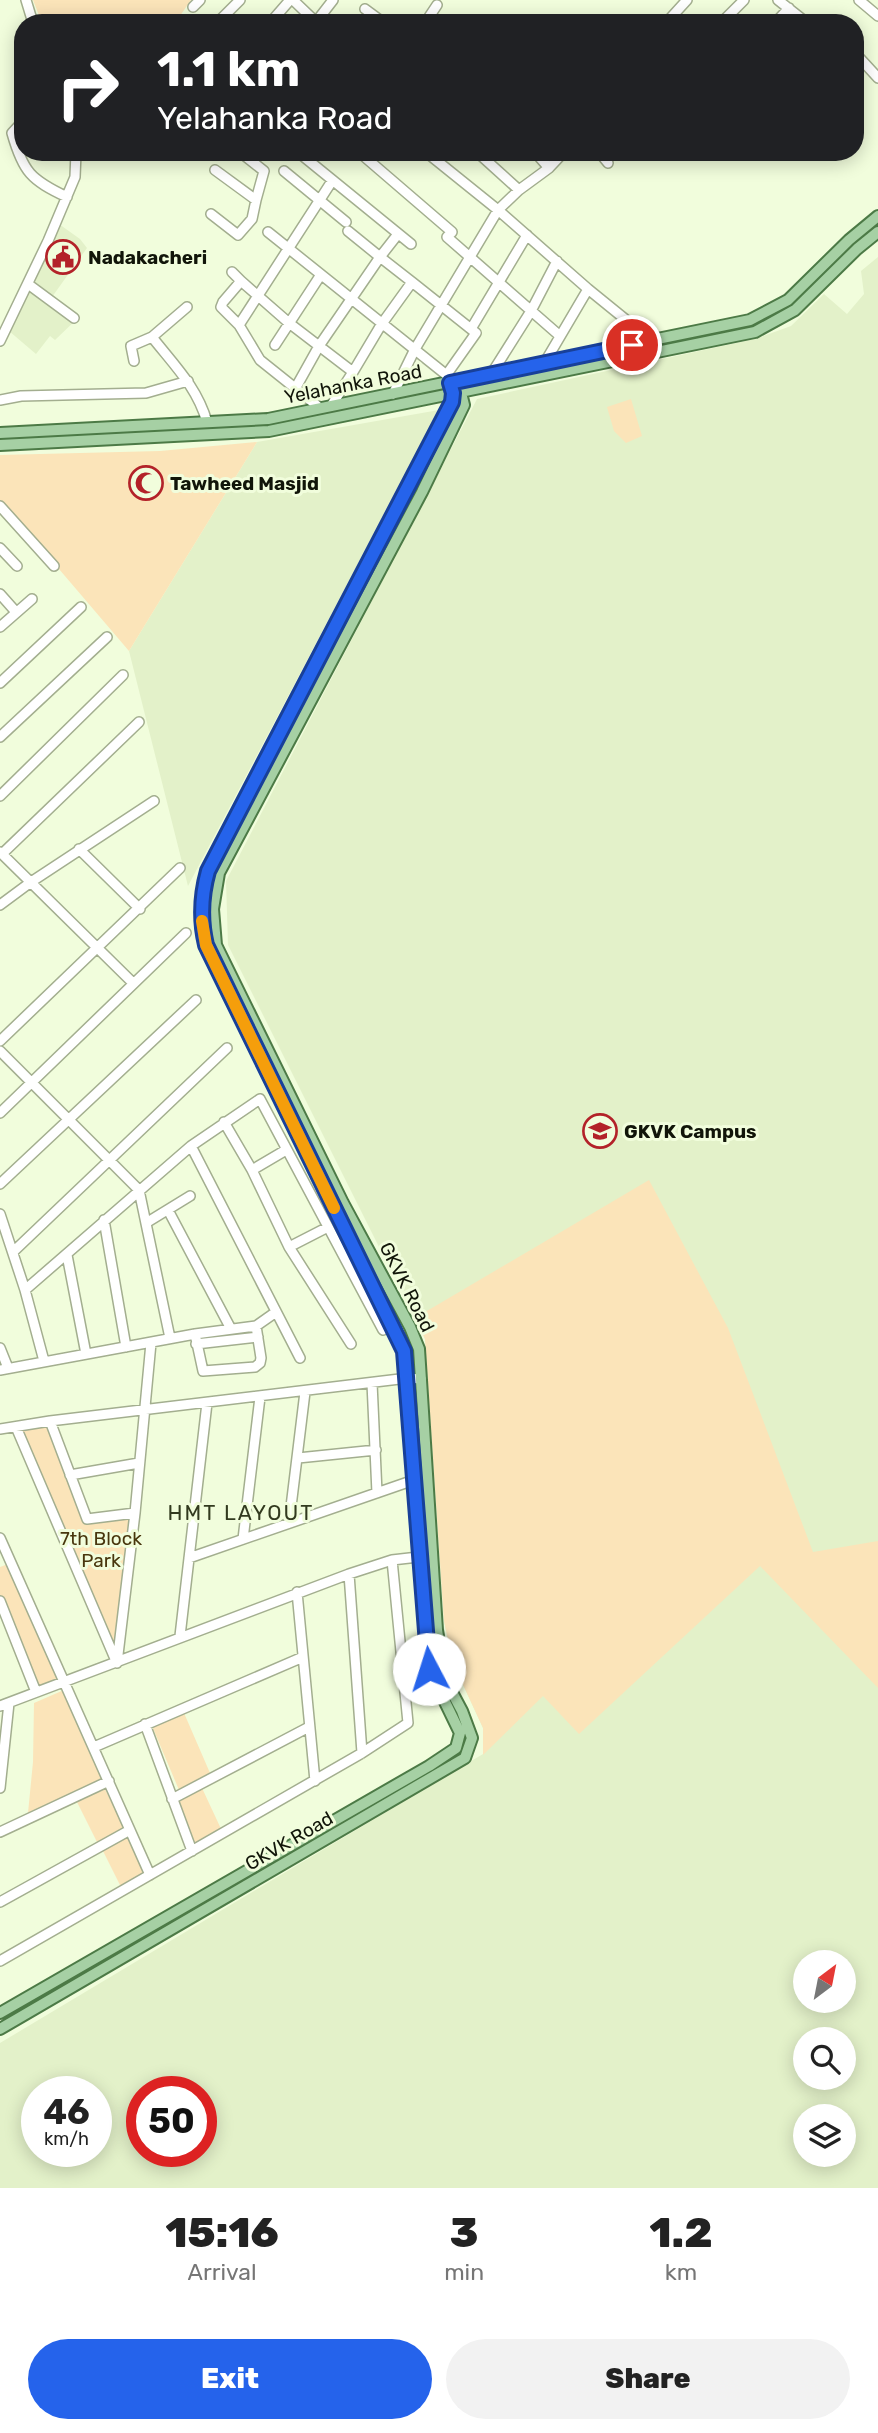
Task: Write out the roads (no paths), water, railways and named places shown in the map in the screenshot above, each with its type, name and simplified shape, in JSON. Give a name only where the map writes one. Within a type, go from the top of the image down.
[{"type":"main road","name":"Yelahanka Road","points":[[0,445],[269,431],[492,373],[750,320],[788,300],[849,240],[878,216]]},
{"type":"main road","name":"Yelahanka Road","points":[[0,433],[268,419],[453,383],[755,332],[795,310],[878,232]]},
{"type":"main road","name":"GKVK Road","points":[[426,1556],[414,1480],[404,1351],[206,945],[202,907],[208,871],[452,402],[453,383]]},
{"type":"main road","name":"GKVK Road","points":[[4,2011],[456,1748],[460,1733],[429,1669],[430,1604],[419,1349],[410,1327],[343,1203],[216,945],[213,909],[219,873],[422,492],[464,405],[453,383]]},
{"type":"main road","name":"GKVK Road","points":[[0,2029],[465,1758],[472,1738],[462,1711],[445,1679],[430,1604]]},
{"type":"main road","points":[[4,2011],[13,2021]]},
{"type":"street","points":[[226,14],[240,0]]},
{"type":"street","points":[[278,14],[291,0],[308,14]]},
{"type":"street","points":[[675,14],[687,0]]},
{"type":"street","points":[[730,14],[744,0]]},
{"type":"street","points":[[778,0],[796,14]]},
{"type":"street","points":[[859,0],[876,14]]},
{"type":"street","points":[[783,14],[789,8]]},
{"type":"street","points":[[365,9],[372,14]]},
{"type":"street","points":[[864,63],[878,78]]},
{"type":"street","points":[[22,161],[38,184],[67,197]]},
{"type":"street","points":[[0,341],[67,197],[75,177],[76,161]]},
{"type":"street","points":[[211,214],[238,235],[252,219],[264,171],[251,161]]},
{"type":"street","points":[[309,161],[411,244]]},
{"type":"street","points":[[369,161],[452,232],[447,237],[469,258],[560,336]]},
{"type":"street","points":[[437,161],[652,341]]},
{"type":"street","points":[[487,161],[519,190]]},
{"type":"street","points":[[543,161],[549,168]]},
{"type":"street","points":[[393,394],[415,349],[498,210],[556,161]]},
{"type":"street","points":[[215,170],[256,200]]},
{"type":"street","points":[[268,232],[415,349],[453,383],[476,333],[380,257],[320,199],[284,171]]},
{"type":"street","points":[[239,326],[332,181]]},
{"type":"street","points":[[295,389],[350,298],[398,234]]},
{"type":"street","points":[[471,329],[527,235]]},
{"type":"street","points":[[492,373],[531,311],[557,261]]},
{"type":"street","points":[[232,272],[289,323],[353,372]]},
{"type":"street","points":[[275,345],[320,276]]},
{"type":"street","points":[[241,281],[221,307],[239,326],[260,360],[295,389],[326,407],[353,372],[381,324],[412,282]]},
{"type":"street","points":[[28,284],[74,318]]},
{"type":"street","points":[[545,362],[588,289]]},
{"type":"street","points":[[134,361],[131,346],[152,337],[187,307]]},
{"type":"street","points":[[152,337],[201,401],[206,422]]},
{"type":"street","points":[[0,400],[21,396],[146,393],[188,381]]},
{"type":"street","points":[[0,506],[54,566]]},
{"type":"street","points":[[0,548],[17,566]]},
{"type":"street","points":[[0,594],[16,612]]},
{"type":"street","points":[[0,626],[32,599]]},
{"type":"street","points":[[0,683],[81,607]]},
{"type":"street","points":[[0,737],[107,637]]},
{"type":"street","points":[[0,796],[123,675]]},
{"type":"street","points":[[133,983],[1,853],[139,722]]},
{"type":"street","points":[[0,905],[79,849],[154,801]]},
{"type":"street","points":[[79,849],[140,909]]},
{"type":"street","points":[[0,1041],[180,868]]},
{"type":"street","points":[[0,1113],[186,933]]},
{"type":"street","points":[[0,1184],[197,1000]]},
{"type":"street","points":[[13,1252],[227,1048]]},
{"type":"street","points":[[0,1051],[139,1190],[170,1338]]},
{"type":"street","points":[[25,1290],[191,1146],[260,1099],[383,1330]]},
{"type":"street","points":[[224,1122],[252,1170],[289,1247],[351,1345]]},
{"type":"street","points":[[191,1146],[300,1358]]},
{"type":"street","points":[[252,1170],[286,1150]]},
{"type":"street","points":[[146,1223],[190,1196]]},
{"type":"street","points":[[168,1210],[231,1329]]},
{"type":"street","points":[[0,1214],[25,1290],[44,1361]]},
{"type":"street","points":[[104,1220],[126,1347]]},
{"type":"street","points":[[289,1247],[328,1227]]},
{"type":"street","points":[[67,1255],[86,1354]]},
{"type":"street","points":[[195,1339],[231,1329],[256,1326],[276,1312]]},
{"type":"street","points":[[195,1339],[203,1371],[255,1367],[261,1358],[256,1326]]},
{"type":"street","points":[[0,1348],[4,1369],[170,1338],[258,1337]]},
{"type":"street","points":[[117,1663],[135,1513],[150,1343]]},
{"type":"street","points":[[0,1429],[408,1378],[421,1379]]},
{"type":"street","points":[[372,1383],[377,1493]]},
{"type":"street","points":[[289,1523],[305,1392]]},
{"type":"street","points":[[243,1539],[260,1397]]},
{"type":"street","points":[[180,1636],[207,1403]]},
{"type":"street","points":[[50,1421],[87,1519],[135,1513]]},
{"type":"street","points":[[16,1427],[117,1663]]},
{"type":"street","points":[[298,1458],[376,1450]]},
{"type":"street","points":[[70,1475],[139,1463]]},
{"type":"street","points":[[189,1558],[414,1480]]},
{"type":"street","points":[[0,1538],[150,1875]]},
{"type":"street","points":[[0,1788],[4,1704],[297,1592],[392,1560],[426,1556]]},
{"type":"street","points":[[0,1564],[11,1560]]},
{"type":"street","points":[[0,1961],[315,1781],[408,1723],[392,1560]]},
{"type":"street","points":[[349,1574],[362,1753]]},
{"type":"street","points":[[297,1592],[315,1781]]},
{"type":"street","points":[[0,1601],[2,1613],[36,1692]]},
{"type":"street","points":[[93,1747],[303,1657]]},
{"type":"street","points":[[145,1724],[192,1851]]},
{"type":"street","points":[[172,1799],[309,1727]]},
{"type":"street","points":[[0,1832],[109,1781]]},
{"type":"street","points":[[0,1902],[130,1830]]},
{"type":"place","name":"Nadakacheri","points":[[63,257]]},
{"type":"place","name":"Tawheed Masjid","points":[[146,483]]},
{"type":"place","name":"GKVK Campus","points":[[600,1131]]},
{"type":"district","name":"HMT LAYOUT","points":[[241,1512]]},
{"type":"park label","name":"7th Block Park","points":[[101,1549]]}]
